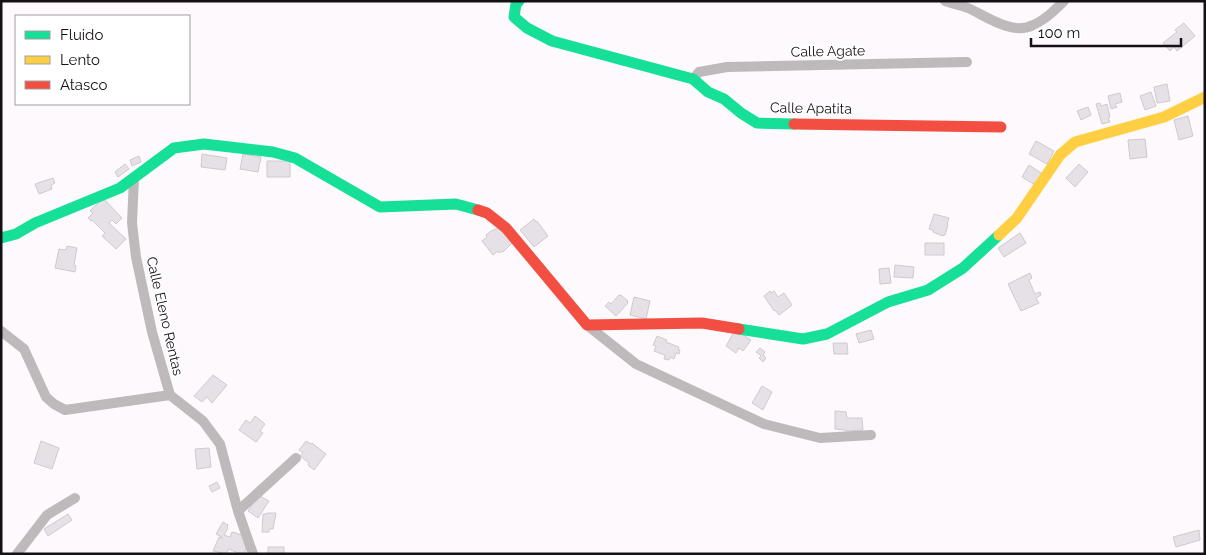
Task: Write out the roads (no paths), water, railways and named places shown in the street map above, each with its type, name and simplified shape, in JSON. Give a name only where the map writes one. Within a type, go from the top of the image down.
[{"type":"street","name":"Calle Apatita","points":[[519,1],[516,4],[514,18],[527,28],[552,41],[693,79],[708,92],[724,99],[741,114],[757,123],[1001,127]]},
{"type":"street","points":[[945,1],[968,4],[1007,26],[1019,29],[1032,26],[1050,14],[1064,1]]},
{"type":"street","name":"Calle Agate","points":[[693,79],[698,72],[727,67],[967,62]]},
{"type":"street","points":[[587,326],[702,323],[804,339],[827,334],[888,302],[928,290],[963,268],[1017,218],[1060,155],[1075,142],[1164,117],[1205,97]]},
{"type":"street","points":[[1,238],[16,234],[35,223],[120,188],[174,148],[204,144],[273,152],[295,158],[380,207],[456,204],[487,213],[506,228],[587,326],[636,364],[764,424],[820,438],[870,435]]},
{"type":"street","name":"Calle Eleno Rentas","points":[[134,178],[132,223],[136,257],[152,332],[170,395],[203,422],[220,444],[238,511],[253,554]]},
{"type":"street","points":[[1,331],[24,349],[46,397],[65,410],[170,395]]},
{"type":"street","points":[[238,511],[296,458]]},
{"type":"street","points":[[17,554],[47,515],[75,498]]}]
